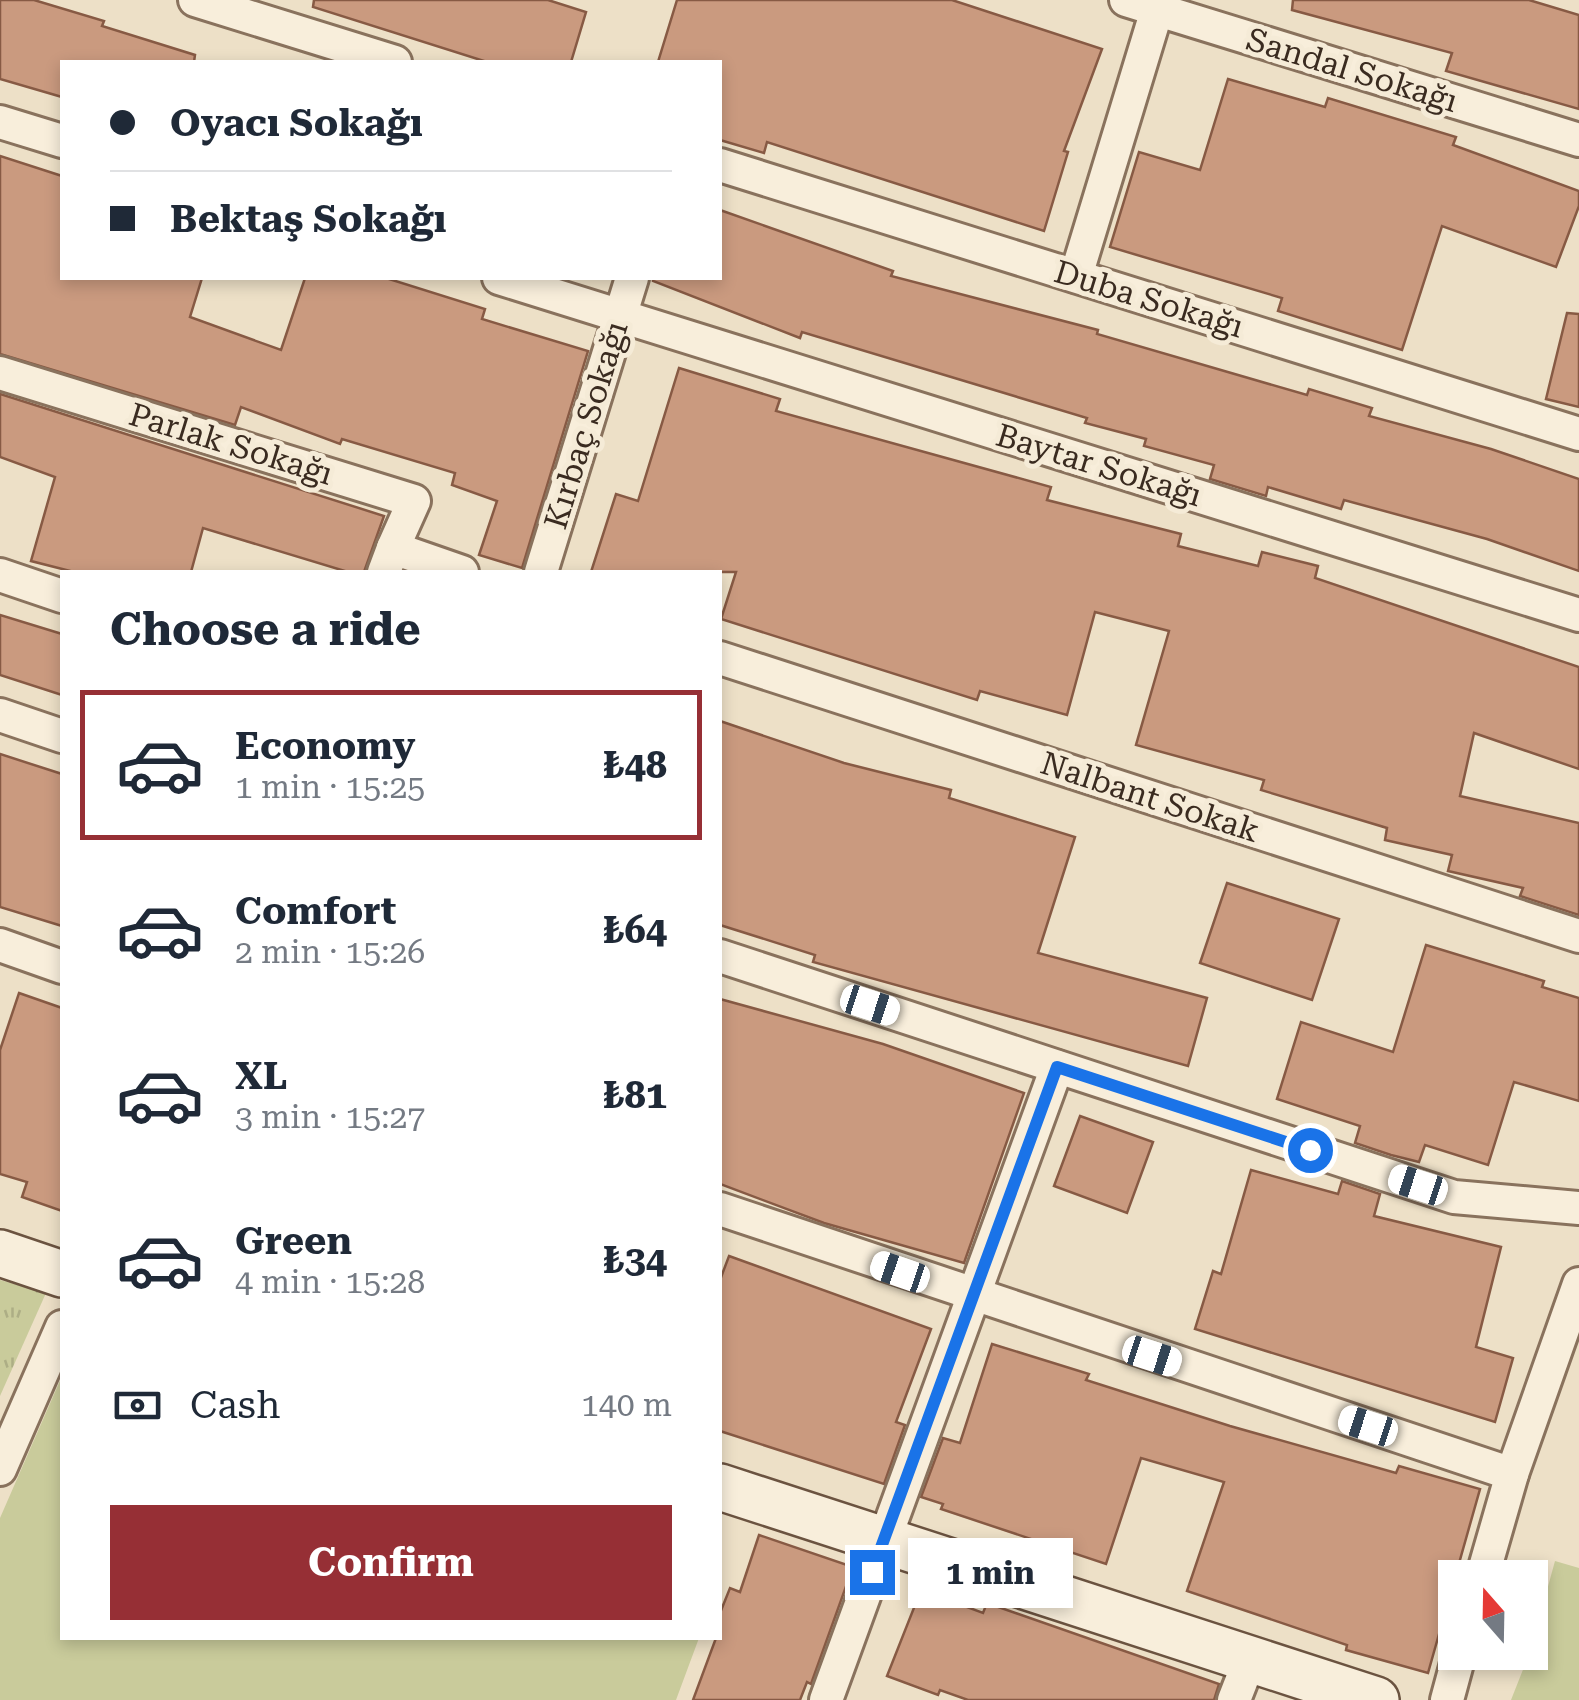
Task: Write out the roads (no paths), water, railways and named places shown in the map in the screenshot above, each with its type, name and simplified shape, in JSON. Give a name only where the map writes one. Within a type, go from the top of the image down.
[{"type":"main road","points":[[0,1254],[60,1273]]},
{"type":"main road","points":[[722,1489],[884,1540],[1242,1679],[1376,1700]]},
{"type":"street","points":[[195,0],[388,60]]},
{"type":"street","points":[[1076,276],[1148,3]]},
{"type":"street","name":"Sandal Sokağı","points":[[1148,3],[1579,140]]},
{"type":"street","points":[[0,122],[60,140]]},
{"type":"street","name":"Duba Sokağı","points":[[722,165],[1579,434]]},
{"type":"street","name":"Baytar Sokağı","points":[[506,280],[1579,616]]},
{"type":"street","name":"Kırbaç Sokağı","points":[[542,570],[631,280]]},
{"type":"street","name":"Parlak Sokağı","points":[[0,373],[414,501],[388,560]]},
{"type":"street","points":[[388,560],[450,570]]},
{"type":"street","points":[[0,575],[60,595]]},
{"type":"street","name":"Nalbant Sokak","points":[[722,659],[1579,936]]},
{"type":"street","points":[[0,715],[60,735]]},
{"type":"street","points":[[0,945],[60,966]]},
{"type":"street","points":[[722,957],[1454,1197],[1579,1208]]},
{"type":"street","points":[[826,1700],[1057,1067]]},
{"type":"street","points":[[722,1210],[1512,1474]]},
{"type":"street","points":[[1487,1560],[1512,1474],[1579,1284]]},
{"type":"street","points":[[0,1469],[60,1332]]},
{"type":"street","points":[[1447,1700],[1455,1670]]}]
